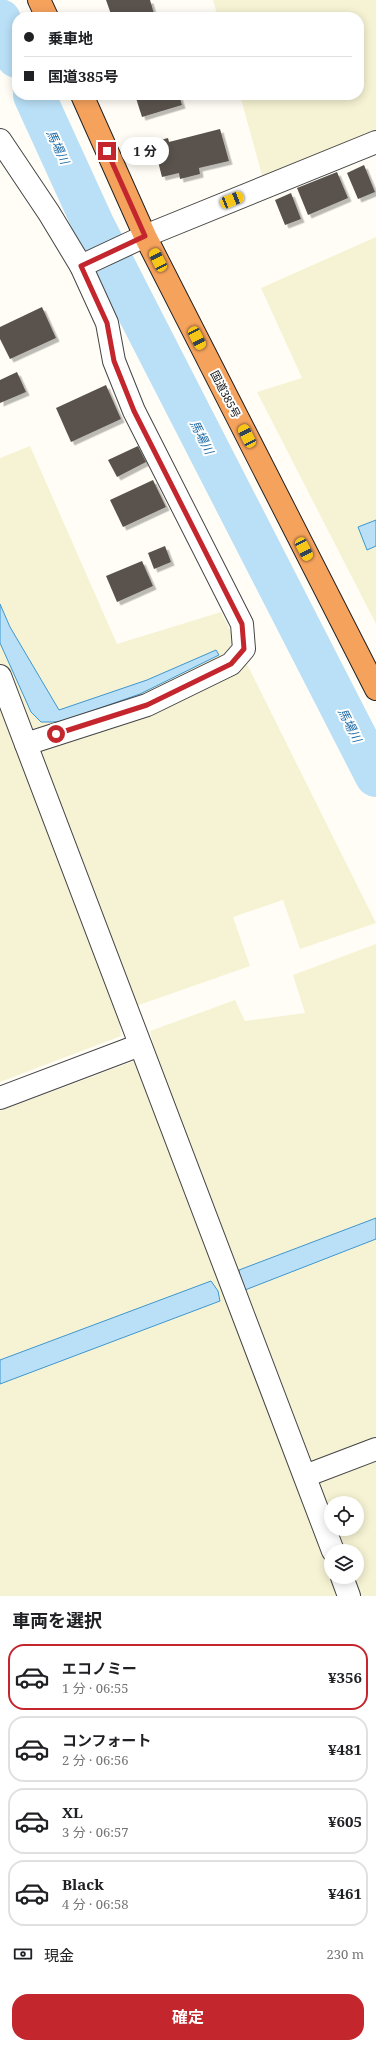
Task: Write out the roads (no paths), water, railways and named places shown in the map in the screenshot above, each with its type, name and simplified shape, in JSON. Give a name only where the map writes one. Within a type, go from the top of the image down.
[{"type":"highway","points":[[39,0],[45,12]]},
{"type":"highway","name":"国道385号","points":[[84,100],[145,236],[376,689]]},
{"type":"street","points":[[0,140],[49,213],[87,263],[107,323],[114,361],[134,411],[242,624],[244,649],[231,664],[147,705],[26,744]]},
{"type":"street","points":[[87,263],[145,236],[376,142]]},
{"type":"street","points":[[0,676],[330,1544]]},
{"type":"street","points":[[0,1098],[140,1045]]},
{"type":"street","points":[[305,1476],[376,1449]]},
{"type":"street","points":[[345,1584],[349,1596]]},
{"type":"water","points":[[376,520],[376,546],[367,550],[358,527]]},
{"type":"water","points":[[0,604],[10,627],[59,710],[147,680],[216,650],[219,655],[140,694],[60,722],[41,722],[31,712],[0,643]]},
{"type":"water","points":[[376,1218],[376,1239],[245,1290],[240,1281],[239,1270]]},
{"type":"water","points":[[211,1281],[218,1291],[220,1301],[0,1384],[0,1360]]},
{"type":"waterway","name":"馬場川","points":[[0,20],[12,46]]},
{"type":"waterway","name":"馬場川","points":[[36,100],[93,224],[376,776]]}]
